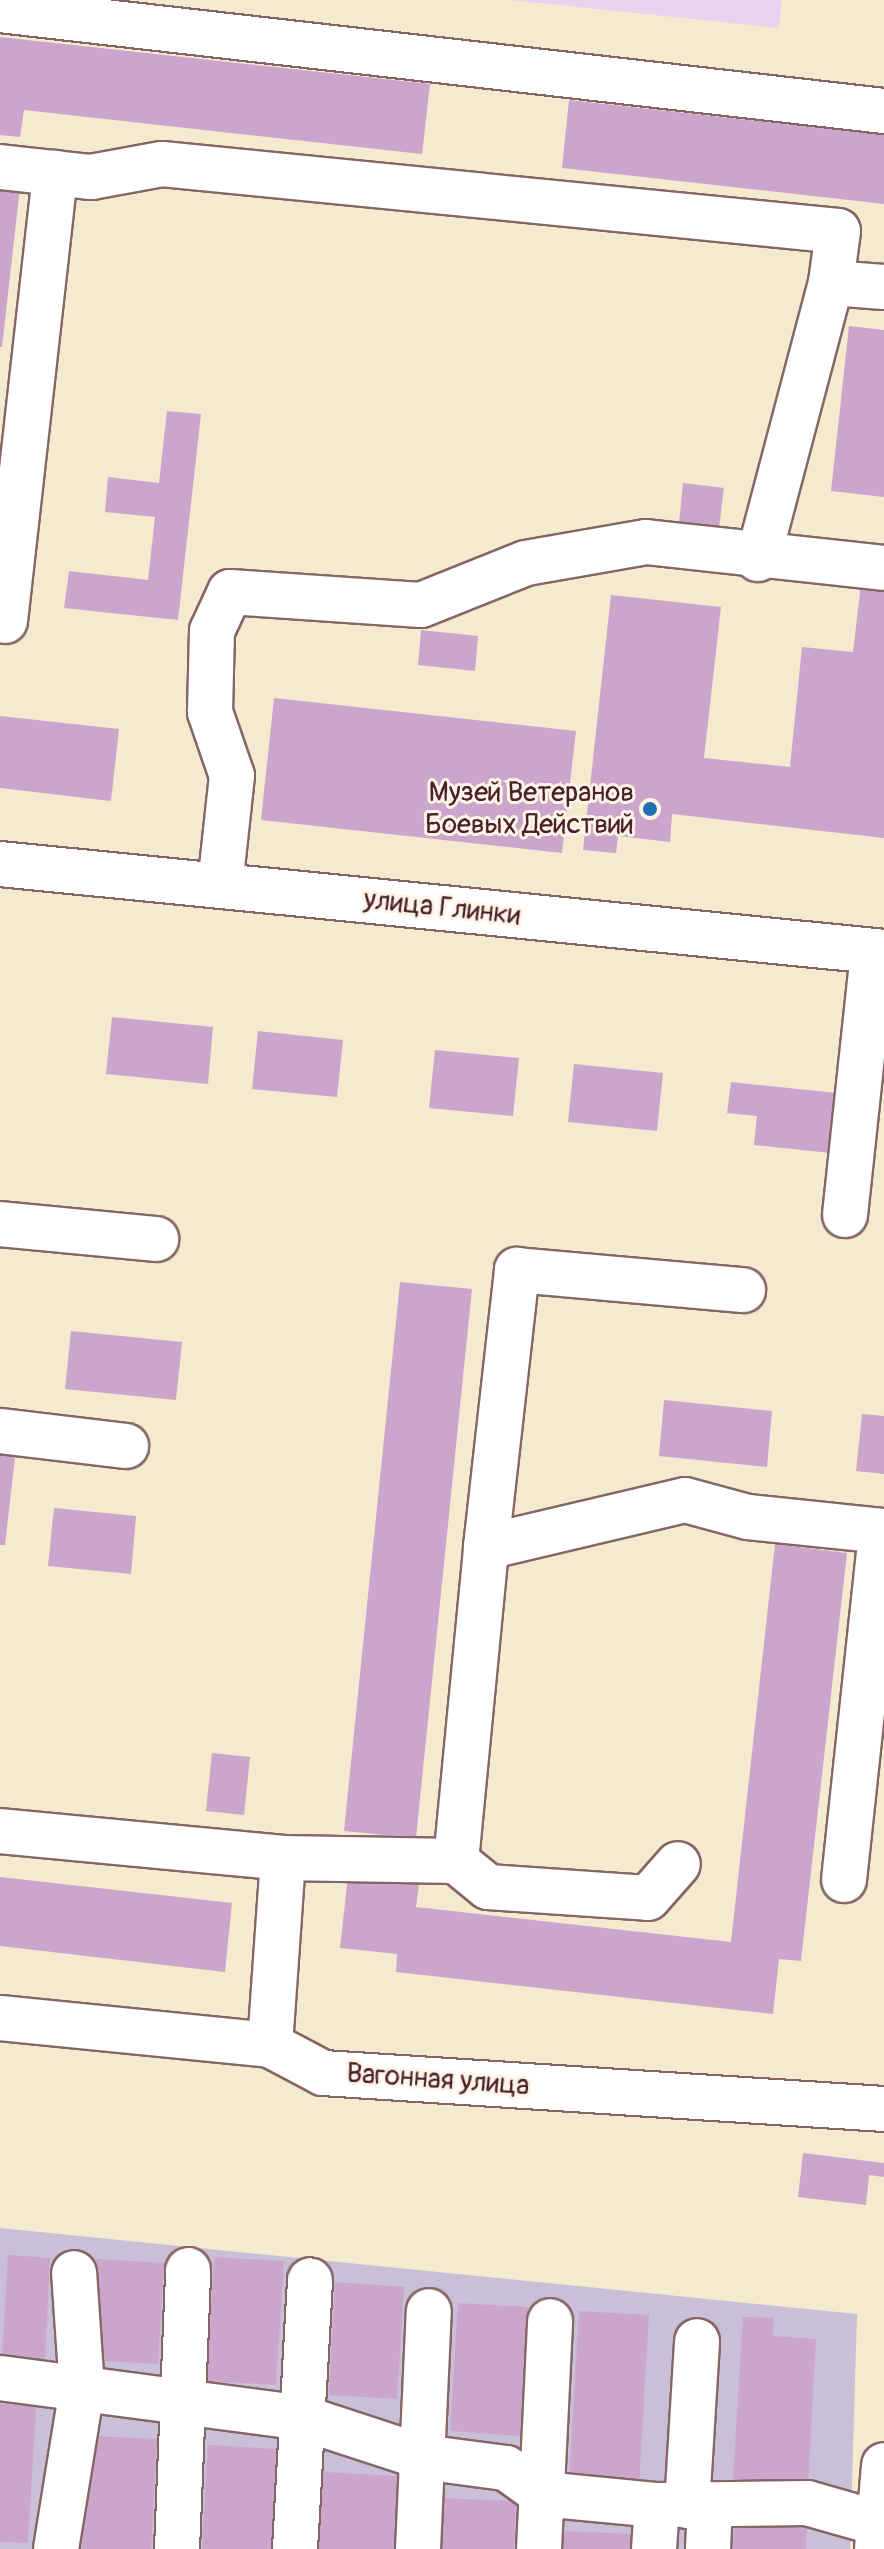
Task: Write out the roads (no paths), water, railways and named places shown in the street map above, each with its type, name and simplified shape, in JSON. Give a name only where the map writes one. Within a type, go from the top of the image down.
[{"type":"street","points":[[0,10],[76,10],[884,111]]},
{"type":"street","points":[[0,167],[91,177],[162,164],[838,231],[831,283],[758,559]]},
{"type":"street","points":[[5,621],[55,173]]},
{"type":"street","points":[[831,283],[884,287]]},
{"type":"street","points":[[220,886],[232,776],[210,712],[212,631],[230,592],[421,605],[526,563],[646,542],[758,559],[884,568]]},
{"type":"street","name":"улица Глинки","points":[[0,864],[878,952]]},
{"type":"street","points":[[845,1215],[878,952]]},
{"type":"street","points":[[0,1224],[156,1239]]},
{"type":"street","points":[[456,1861],[517,1270],[743,1290]]},
{"type":"street","points":[[0,1431],[126,1446]]},
{"type":"street","points":[[486,1547],[685,1500],[748,1517],[883,1531],[844,1880]]},
{"type":"street","points":[[0,1831],[283,1858],[456,1861],[488,1887],[648,1898],[678,1864]]},
{"type":"street","points":[[270,2045],[283,1858]]},
{"type":"street","name":"Вагонная улица","points":[[0,2018],[270,2045],[323,2073],[884,2109]]},
{"type":"street","points":[[177,2549],[188,2270]]},
{"type":"street","points":[[56,2549],[82,2389],[74,2273]]},
{"type":"street","points":[[295,2549],[310,2280]]},
{"type":"street","points":[[418,2549],[429,2311]]},
{"type":"street","points":[[539,2549],[550,2321]]},
{"type":"street","points":[[654,2549],[685,2505],[697,2341]]},
{"type":"street","points":[[0,2378],[303,2418],[422,2457],[506,2468],[542,2494],[685,2505],[807,2503],[880,2532],[884,2465]]},
{"type":"street","points":[[685,2505],[708,2549]]},
{"type":"place","name":"Музей Ветеранов Боевых Действий","points":[[650,809]]}]
